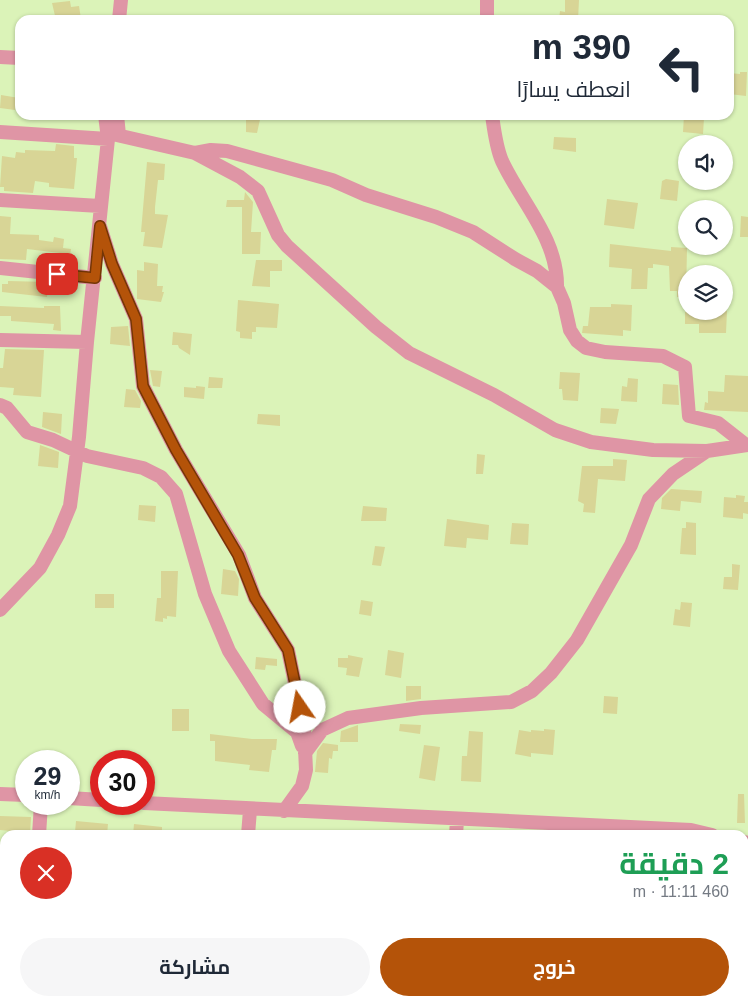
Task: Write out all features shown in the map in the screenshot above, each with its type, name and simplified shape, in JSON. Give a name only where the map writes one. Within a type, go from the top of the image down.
[{"type":"street","points":[[110,0],[118,15]]},
{"type":"street","points":[[119,15],[121,0]]},
{"type":"street","points":[[488,15],[490,1]]},
{"type":"street","points":[[0,57],[15,58]]},
{"type":"street","points":[[107,120],[112,136]]},
{"type":"street","points":[[0,610],[40,568],[70,506],[86,342],[95,278],[100,206],[116,120]]},
{"type":"street","points":[[493,120],[501,158],[552,251],[557,275],[557,287],[564,303],[570,330],[577,341],[586,348],[605,352],[663,356],[685,367],[689,416],[718,423],[747,445]]},
{"type":"street","points":[[0,132],[112,136],[196,153],[240,177],[258,191],[278,235],[287,246],[376,327],[409,353],[494,395],[555,430],[591,442],[653,450],[707,451],[747,445]]},
{"type":"street","points":[[196,153],[211,150],[227,151],[332,180],[366,195],[436,217],[473,232],[537,271],[557,287]]},
{"type":"street","points":[[0,200],[100,206]]},
{"type":"street","points":[[100,226],[112,264],[136,319],[143,386],[176,450],[238,555],[255,598],[288,650],[304,726],[306,770],[302,786],[284,811]]},
{"type":"street","points":[[0,268],[95,278]]},
{"type":"street","points":[[0,340],[86,342]]},
{"type":"street","points":[[0,405],[7,408],[27,432],[99,460],[143,468],[161,478],[176,494],[205,594],[229,651],[263,704],[297,732],[304,754]]},
{"type":"street","points":[[304,754],[322,730],[348,718],[402,710],[512,702],[532,691],[551,673],[576,640],[631,545],[649,499],[659,486],[673,474],[707,451]]},
{"type":"street","points":[[0,794],[15,795]]},
{"type":"street","points":[[155,804],[636,830]]},
{"type":"street","points":[[248,830],[250,810]]},
{"type":"street","points":[[39,830],[40,815]]},
{"type":"street","points":[[456,830],[457,820]]},
{"type":"building","points":[[565,0],[579,0],[578,15],[560,15],[560,11],[565,12]]},
{"type":"building","points":[[70,1],[71,7],[79,6],[80,15],[55,15],[52,3]]},
{"type":"building","points":[[740,72],[747,72],[746,96],[734,95],[734,73],[740,74]]},
{"type":"building","points":[[1,95],[15,97],[15,110],[0,108]]},
{"type":"building","points":[[246,120],[260,120],[257,133],[246,132]]},
{"type":"building","points":[[684,120],[704,120],[703,134],[683,132]]},
{"type":"building","points":[[554,137],[576,138],[576,152],[553,149]]},
{"type":"building","points":[[56,144],[74,146],[74,158],[77,158],[74,189],[49,187],[49,183],[35,181],[33,193],[4,191],[4,187],[0,187],[2,156],[15,158],[16,152],[25,153],[25,150],[55,151]]},
{"type":"building","points":[[147,162],[165,164],[164,180],[158,180],[155,207],[155,214],[168,215],[162,248],[143,246],[145,232],[141,232]]},
{"type":"building","points":[[666,179],[678,181],[677,201],[660,199],[662,181]]},
{"type":"building","points":[[245,192],[253,202],[251,232],[261,232],[260,254],[242,254],[242,207],[226,207],[227,200],[244,200]]},
{"type":"building","points":[[607,199],[638,203],[634,229],[604,225]]},
{"type":"building","points":[[0,216],[11,217],[10,234],[39,235],[39,240],[53,242],[54,237],[64,239],[63,248],[71,249],[69,263],[59,262],[60,253],[27,249],[26,260],[0,259]]},
{"type":"building","points":[[741,216],[748,217],[748,237],[740,237]]},
{"type":"building","points":[[610,244],[671,251],[671,247],[678,247],[678,255],[687,255],[687,265],[678,265],[678,297],[677,291],[670,291],[669,266],[653,264],[653,268],[648,268],[647,289],[631,289],[632,269],[609,267]]},
{"type":"building","points":[[256,260],[282,260],[282,271],[270,271],[270,287],[252,286]]},
{"type":"building","points":[[144,262],[158,264],[157,286],[163,286],[162,292],[164,292],[161,302],[137,299],[137,270],[144,271]]},
{"type":"building","points":[[8,281],[49,282],[47,297],[2,292],[2,284],[8,284]]},
{"type":"building","points":[[238,300],[279,304],[277,328],[256,327],[256,332],[252,332],[252,339],[240,338],[240,332],[236,331]]},
{"type":"building","points":[[611,304],[632,305],[631,331],[623,330],[623,336],[582,333],[583,326],[588,326],[590,307],[611,307]]},
{"type":"building","points":[[0,306],[44,308],[44,306],[60,306],[61,331],[53,330],[54,324],[11,321],[11,316],[0,316]]},
{"type":"building","points":[[685,320],[727,320],[726,333],[699,333],[699,324],[685,324]]},
{"type":"building","points":[[128,326],[130,346],[110,344],[111,327]]},
{"type":"building","points":[[173,332],[192,334],[190,355],[179,348],[178,345],[172,345]]},
{"type":"building","points":[[5,349],[44,350],[41,397],[13,395],[14,388],[0,387],[0,368],[3,368]]},
{"type":"building","points":[[150,370],[162,371],[160,387],[153,386]]},
{"type":"building","points":[[560,372],[580,373],[578,401],[563,400],[562,389],[559,389]]},
{"type":"building","points":[[725,375],[748,376],[748,412],[704,410],[705,402],[708,403],[708,391],[724,392]]},
{"type":"building","points":[[209,377],[223,378],[222,388],[208,388]]},
{"type":"building","points":[[628,378],[638,379],[637,402],[621,401],[622,386],[627,387]]},
{"type":"building","points":[[663,384],[678,385],[679,405],[662,404]]},
{"type":"building","points":[[196,386],[205,387],[204,399],[184,397],[184,387],[196,388]]},
{"type":"building","points":[[126,389],[135,390],[141,401],[140,408],[124,407]]},
{"type":"building","points":[[601,408],[619,409],[616,424],[600,423]]},
{"type":"building","points":[[43,412],[62,414],[61,434],[42,427]]},
{"type":"building","points":[[258,414],[280,415],[280,426],[257,424]]},
{"type":"building","points":[[40,445],[59,452],[58,468],[38,466]]},
{"type":"building","points":[[477,454],[485,455],[483,474],[476,474]]},
{"type":"building","points":[[613,459],[627,460],[625,481],[598,479],[595,513],[583,512],[584,504],[578,501],[582,466],[613,466]]},
{"type":"building","points":[[671,489],[702,491],[701,503],[681,501],[680,511],[661,509],[662,498]]},
{"type":"building","points":[[736,495],[745,496],[744,502],[748,502],[748,514],[743,513],[743,519],[723,517],[724,497],[736,498]]},
{"type":"building","points":[[139,505],[156,506],[155,522],[138,520]]},
{"type":"building","points":[[363,506],[387,508],[386,521],[361,521]]},
{"type":"building","points":[[447,519],[489,525],[488,540],[467,538],[466,548],[444,546]]},
{"type":"building","points":[[686,522],[696,523],[696,555],[680,554],[682,528],[686,528]]},
{"type":"building","points":[[512,523],[529,524],[528,545],[510,544]]},
{"type":"building","points":[[375,546],[385,547],[381,566],[372,565]]},
{"type":"building","points":[[732,564],[740,565],[738,590],[723,589],[724,577],[732,577]]},
{"type":"building","points":[[223,569],[235,571],[239,579],[238,596],[221,594]]},
{"type":"building","points":[[161,571],[178,571],[176,617],[167,616],[167,619],[163,618],[163,622],[155,621],[157,598],[161,598]]},
{"type":"building","points":[[95,594],[114,594],[114,608],[95,608]]},
{"type":"building","points":[[361,600],[373,602],[371,616],[359,614]]},
{"type":"building","points":[[681,602],[692,603],[690,627],[673,625],[675,609],[680,610]]},
{"type":"building","points":[[388,650],[404,653],[401,678],[385,675]]},
{"type":"building","points":[[348,655],[363,658],[359,677],[346,675],[347,668],[338,667],[338,658],[348,658]]},
{"type":"building","points":[[256,657],[277,659],[277,666],[266,665],[265,670],[255,669]]},
{"type":"building","points":[[406,686],[421,686],[421,699],[406,701]]},
{"type":"building","points":[[604,696],[618,697],[617,714],[603,713]]},
{"type":"building","points":[[172,709],[189,709],[189,731],[172,731]]},
{"type":"building","points":[[400,724],[421,725],[420,734],[399,731]]},
{"type":"building","points":[[358,725],[358,742],[340,742],[341,731]]},
{"type":"building","points":[[544,729],[555,730],[553,755],[531,753],[531,757],[515,754],[519,730],[531,732],[531,730],[544,731]]},
{"type":"building","points":[[469,731],[483,732],[481,782],[461,781],[462,756],[467,756]]},
{"type":"building","points":[[210,734],[252,739],[277,739],[276,750],[272,750],[269,772],[249,770],[250,765],[215,761],[215,741],[210,741]]},
{"type":"building","points":[[323,743],[338,745],[338,751],[333,751],[332,759],[329,758],[328,773],[315,772],[317,751]]},
{"type":"building","points":[[424,745],[440,747],[435,781],[419,778]]},
{"type":"building","points":[[738,794],[744,794],[745,823],[737,823]]},
{"type":"building","points":[[0,816],[31,817],[30,830],[0,830]]},
{"type":"building","points":[[76,821],[108,824],[107,830],[75,830]]},
{"type":"building","points":[[134,824],[162,827],[162,830],[133,830]]},
{"type":"route","points":[[57,274],[95,278],[100,226],[112,264],[136,319],[143,386],[176,450],[238,555],[255,598],[288,650],[300,707]]}]
